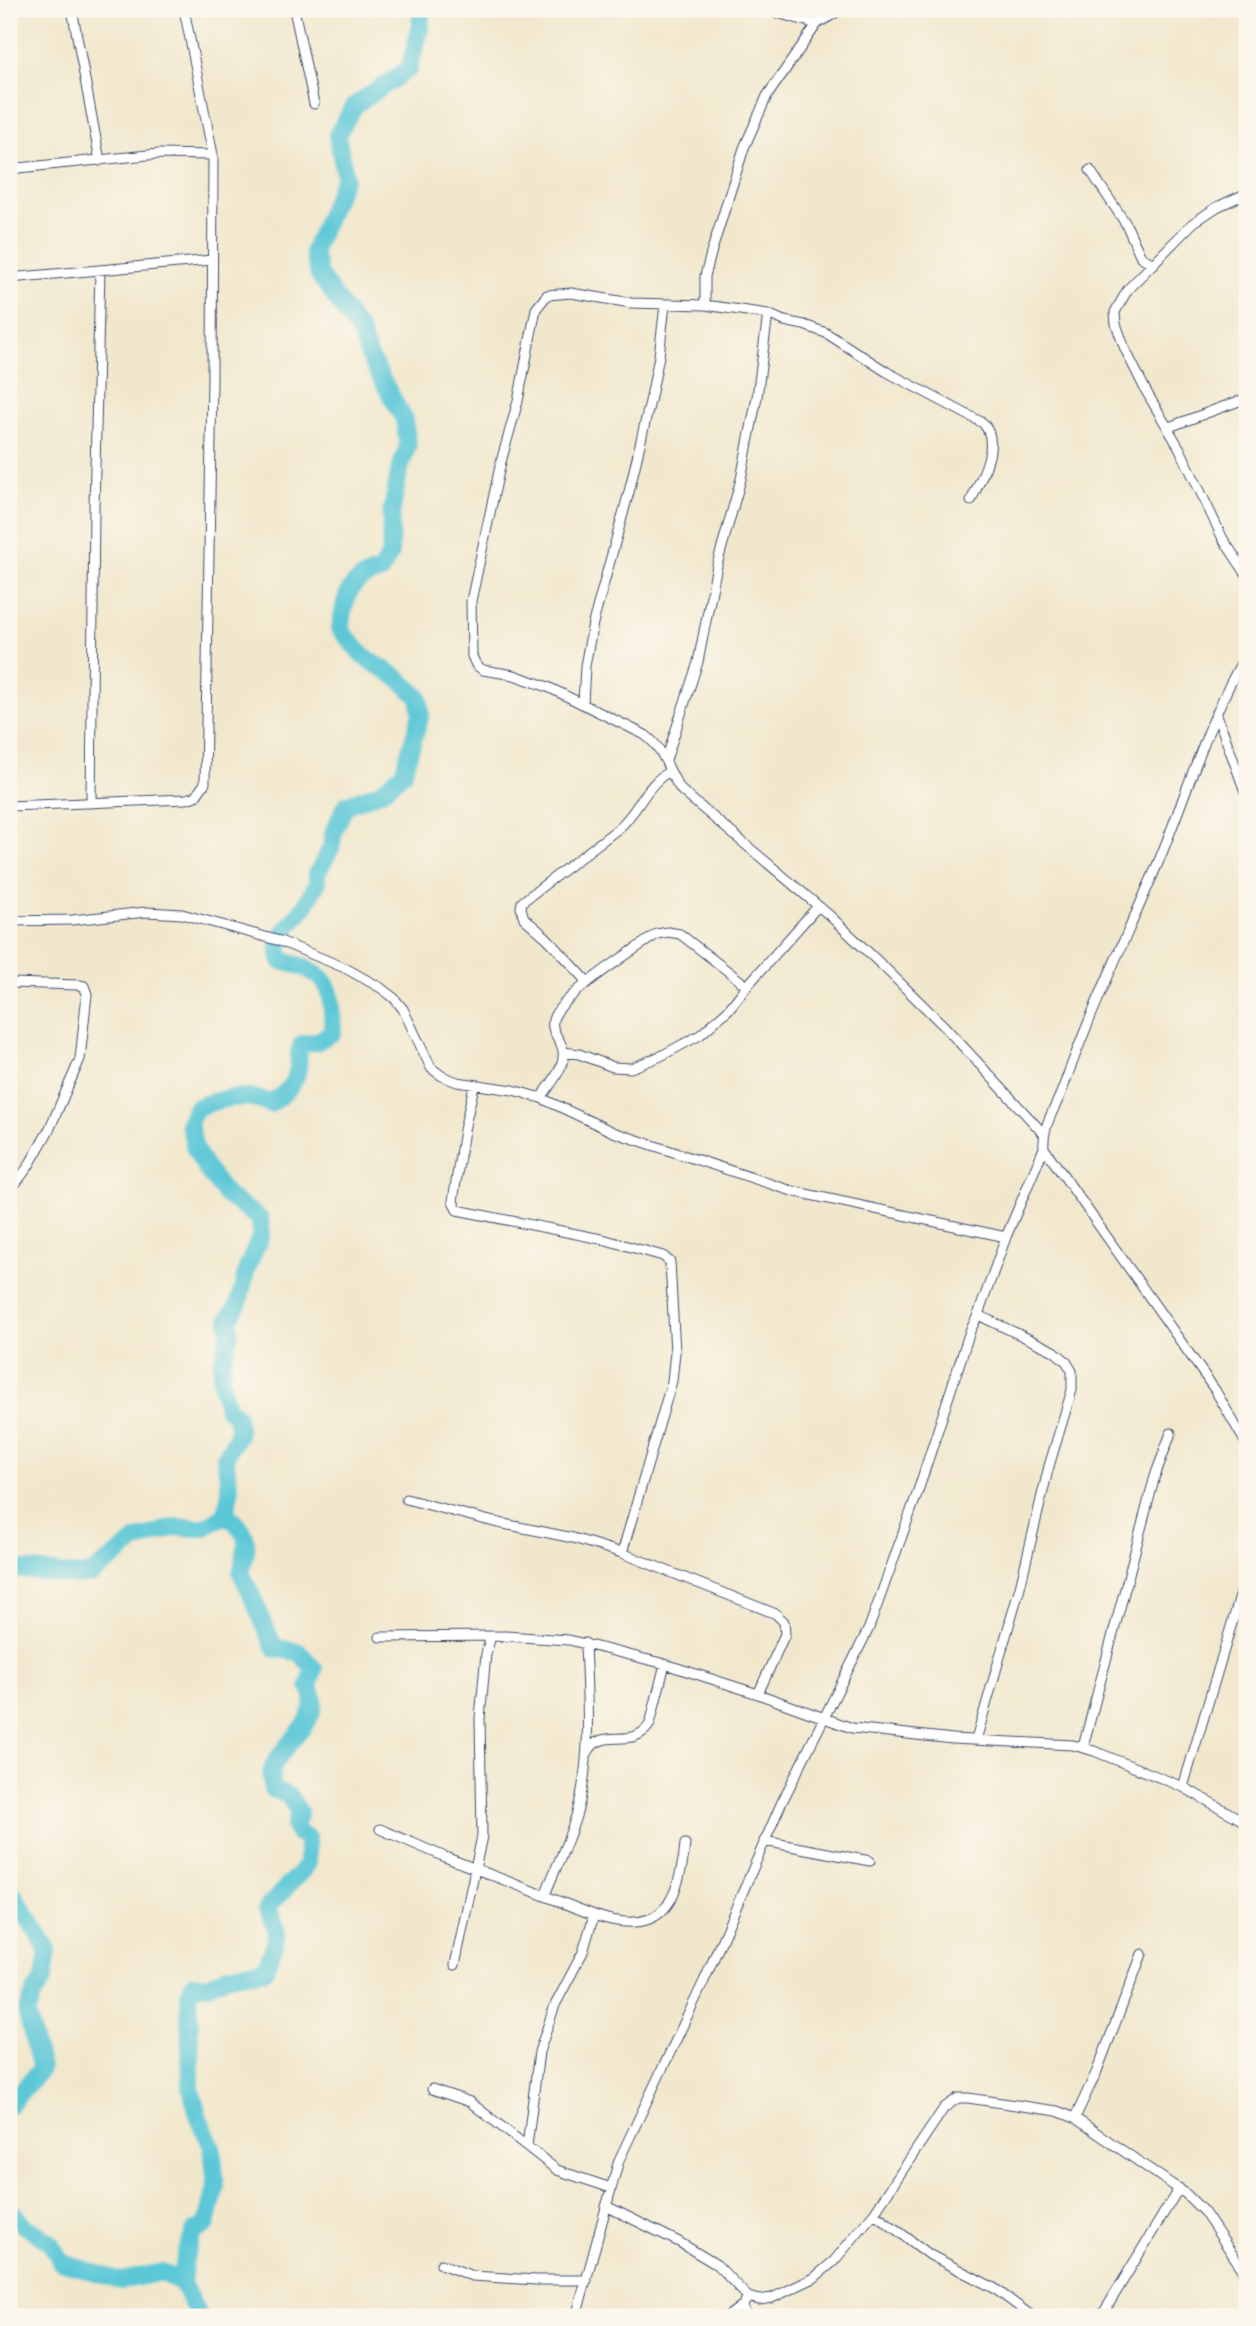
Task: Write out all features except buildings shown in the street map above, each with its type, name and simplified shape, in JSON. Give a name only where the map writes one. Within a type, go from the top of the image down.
[{"type":"street","points":[[72,9],[100,161]]},
{"type":"street","points":[[9,806],[186,799],[196,796],[205,783],[213,155],[184,9]]},
{"type":"street","points":[[294,9],[314,104]]},
{"type":"street","points":[[762,9],[817,24]]},
{"type":"street","points":[[705,306],[705,276],[744,148],[767,96],[817,24],[842,9]]},
{"type":"street","points":[[9,169],[158,154],[213,155]]},
{"type":"street","points":[[1090,170],[1126,224],[1141,257],[1154,264]]},
{"type":"street","points":[[1247,193],[1201,216],[1128,289],[1115,312],[1116,324],[1125,349],[1146,391],[1169,427],[1214,523],[1247,575]]},
{"type":"street","points":[[9,278],[212,260]]},
{"type":"street","points":[[91,803],[100,270]]},
{"type":"street","points":[[971,501],[991,449],[991,437],[983,423],[887,372],[825,333],[768,314],[705,306],[631,303],[571,293],[547,295],[536,309],[519,401],[501,462],[471,601],[472,656],[476,665],[483,670],[540,684],[645,735],[662,751],[682,791],[818,906],[944,1026],[1043,1133]]},
{"type":"street","points":[[583,703],[593,623],[629,492],[651,397],[665,305]]},
{"type":"street","points":[[666,760],[698,662],[718,565],[741,479],[761,370],[768,314]]},
{"type":"street","points":[[1169,427],[1247,398]]},
{"type":"street","points":[[576,2317],[619,2160],[704,1981],[764,1841],[878,1604],[970,1331],[1044,1148],[1043,1133],[1062,1091],[1073,1056],[1159,860],[1217,715],[1247,653]]},
{"type":"street","points":[[1217,715],[1247,797]]},
{"type":"street","points":[[588,982],[547,938],[524,918],[522,902],[619,828],[657,778],[670,771]]},
{"type":"street","points":[[563,1052],[579,1054],[622,1069],[640,1065],[700,1035],[728,1010],[818,906]]},
{"type":"street","points":[[9,921],[72,920],[146,912],[165,913],[195,918],[280,941],[345,968],[382,988],[403,1009],[431,1068],[442,1076],[474,1086],[513,1090],[541,1097],[613,1132],[792,1191],[1006,1237]]},
{"type":"street","points":[[541,1097],[561,1068],[563,1052],[554,1033],[555,1014],[588,982],[657,934],[680,934],[747,986]]},
{"type":"street","points":[[9,983],[79,985],[84,986],[87,994],[80,1059],[49,1130],[28,1167],[9,1192]]},
{"type":"street","points":[[474,1086],[453,1201],[457,1210],[606,1240],[663,1256],[670,1262],[676,1352],[672,1381],[622,1553]]},
{"type":"street","points":[[1044,1148],[1215,1390],[1247,1445]]},
{"type":"street","points":[[976,1740],[1072,1390],[1072,1371],[1066,1361],[1054,1351],[978,1315]]},
{"type":"street","points":[[1083,1747],[1151,1489],[1171,1433]]},
{"type":"street","points":[[406,1499],[494,1522],[573,1538],[622,1553],[780,1618],[784,1622],[785,1633],[758,1694]]},
{"type":"street","points":[[1247,1506],[1247,1514]]},
{"type":"street","points":[[1183,1787],[1247,1573]]},
{"type":"street","points":[[380,1637],[491,1636],[552,1638],[585,1643],[665,1664],[852,1728],[976,1740],[1056,1742],[1083,1747],[1183,1787],[1247,1823]]},
{"type":"street","points":[[456,1965],[482,1836],[480,1717],[486,1654],[491,1636]]},
{"type":"street","points":[[545,1895],[578,1810],[586,1758],[585,1643]]},
{"type":"street","points":[[586,1758],[592,1744],[598,1739],[636,1737],[645,1732],[650,1724],[665,1664]]},
{"type":"street","points":[[380,1829],[594,1915],[608,1920],[636,1923],[652,1920],[669,1902],[676,1885],[685,1844]]},
{"type":"street","points":[[764,1841],[870,1861]]},
{"type":"street","points":[[527,2146],[539,2052],[555,2005],[583,1952],[594,1915]]},
{"type":"street","points":[[1075,2118],[1097,2071],[1142,1954]]},
{"type":"street","points":[[432,2089],[470,2102],[557,2169],[611,2188]]},
{"type":"street","points":[[727,2317],[745,2301],[772,2298],[814,2278],[834,2261],[874,2213],[935,2120],[953,2101],[968,2098],[1057,2111],[1075,2118],[1179,2188],[1203,2212],[1247,2276]]},
{"type":"street","points":[[1101,2317],[1179,2188]]},
{"type":"street","points":[[607,2206],[680,2242],[717,2265],[745,2301],[746,2317]]},
{"type":"street","points":[[874,2213],[930,2255],[994,2288],[1033,2317]]},
{"type":"street","points":[[441,2264],[472,2276],[587,2280]]},
{"type":"waterway","points":[[9,1571],[17,1569],[77,1576],[92,1574],[136,1541],[174,1527],[204,1528],[226,1514],[230,1491],[225,1457],[238,1435],[237,1416],[227,1408],[224,1395],[222,1363],[230,1332],[229,1319],[239,1303],[247,1268],[261,1235],[260,1219],[226,1195],[206,1169],[195,1149],[189,1123],[196,1108],[214,1101],[243,1097],[270,1104],[293,1083],[302,1044],[316,1042],[333,1032],[332,1002],[327,986],[310,970],[281,961],[279,945],[285,931],[304,907],[318,882],[316,875],[331,848],[334,830],[346,805],[380,792],[403,773],[421,714],[419,697],[398,678],[364,657],[340,629],[350,591],[361,579],[381,571],[390,554],[391,515],[399,472],[408,445],[404,419],[370,358],[360,332],[319,275],[313,251],[345,176],[337,135],[355,105],[409,69],[421,25],[420,9]]},
{"type":"waterway","points":[[182,2283],[185,2257],[194,2232],[207,2224],[216,2187],[212,2147],[199,2118],[191,2089],[189,1993],[193,1984],[208,1985],[228,1975],[265,1969],[277,1933],[267,1908],[307,1865],[307,1838],[294,1827],[299,1812],[288,1795],[272,1789],[271,1775],[278,1757],[309,1719],[313,1708],[309,1686],[314,1669],[299,1652],[275,1648],[241,1573],[246,1547],[244,1534],[226,1514]]},
{"type":"waterway","points":[[9,1887],[48,1950],[44,1979],[34,1994],[27,2014],[41,2069],[9,2105]]},
{"type":"waterway","points":[[9,2207],[23,2225],[50,2242],[61,2262],[121,2281],[162,2272],[182,2283],[199,2317]]}]
